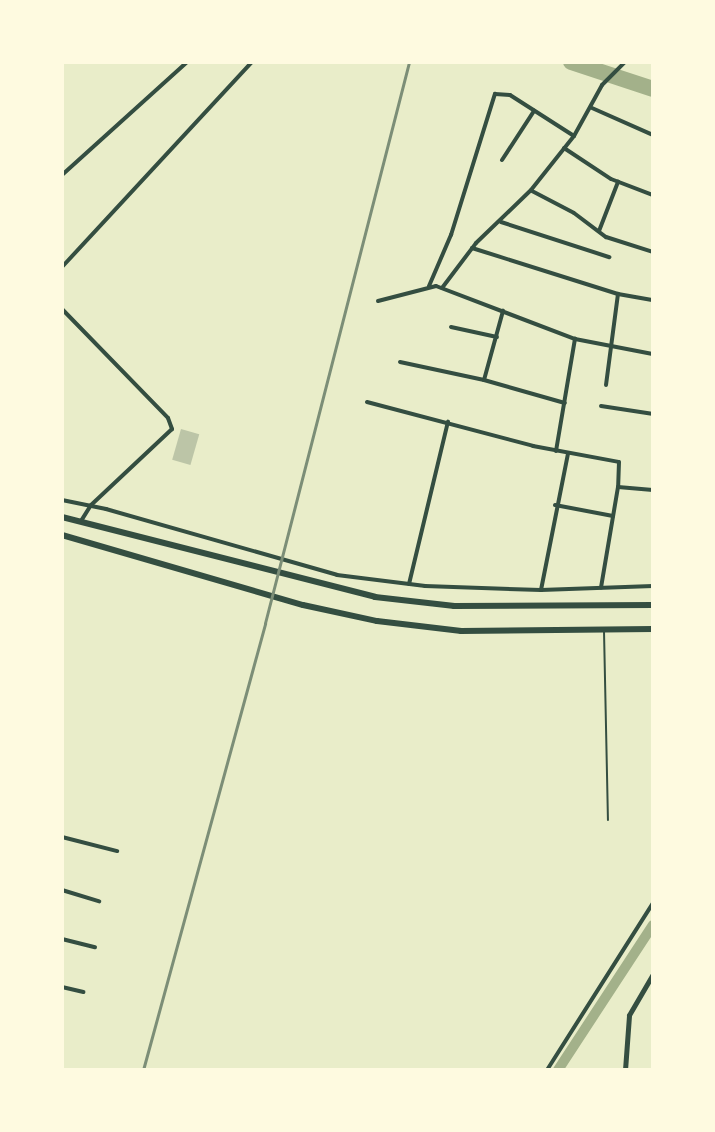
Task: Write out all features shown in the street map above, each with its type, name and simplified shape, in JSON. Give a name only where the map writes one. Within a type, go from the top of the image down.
[{"type":"highway","points":[[62,517],[375,597],[454,606],[653,605]]},
{"type":"highway","points":[[62,535],[303,605],[377,621],[461,631],[653,629]]},
{"type":"street","points":[[62,175],[187,62]]},
{"type":"street","points":[[62,267],[252,62]]},
{"type":"street","points":[[442,288],[472,248],[531,190],[574,136],[602,85],[625,62]]},
{"type":"street","points":[[429,286],[454,225],[493,98],[499,93],[510,95],[574,136]]},
{"type":"street","points":[[592,108],[653,135]]},
{"type":"street","points":[[502,160],[534,111]]},
{"type":"street","points":[[564,148],[618,182],[653,195]]},
{"type":"street","points":[[599,231],[618,182]]},
{"type":"street","points":[[531,190],[615,241],[653,252]]},
{"type":"street","points":[[501,222],[609,257]]},
{"type":"street","points":[[472,248],[618,294],[653,300]]},
{"type":"street","points":[[378,301],[429,286],[442,288],[575,339],[653,354]]},
{"type":"street","points":[[606,385],[618,294]]},
{"type":"street","points":[[62,309],[171,424],[169,434],[91,505],[80,521]]},
{"type":"street","points":[[484,380],[503,311]]},
{"type":"street","points":[[451,327],[497,337]]},
{"type":"street","points":[[556,451],[575,339]]},
{"type":"street","points":[[400,362],[484,380],[565,403]]},
{"type":"street","points":[[367,402],[568,454],[619,462],[618,487],[601,588]]},
{"type":"street","points":[[601,406],[653,414]]},
{"type":"street","points":[[409,584],[448,422]]},
{"type":"street","points":[[541,590],[555,505],[568,454]]},
{"type":"street","points":[[618,487],[653,490]]},
{"type":"street","points":[[62,500],[91,505],[337,575],[409,584],[541,590],[653,586]]},
{"type":"street","points":[[555,505],[613,516]]},
{"type":"street","points":[[62,837],[117,851]]},
{"type":"street","points":[[62,890],[99,901]]},
{"type":"street","points":[[547,1070],[653,903]]},
{"type":"street","points":[[62,939],[95,947]]},
{"type":"street","points":[[625,1070],[629,1015],[653,974]]},
{"type":"street","points":[[62,987],[83,992]]},
{"type":"lane","points":[[604,630],[608,820]]},
{"type":"building","points":[[181,429],[199,434],[190,465],[172,460]]},
{"type":"waterway","points":[[571,62],[653,89]]},
{"type":"waterway","points":[[558,1070],[653,925]]},
{"type":"railway","points":[[143,1070],[265,623],[409,62]]}]
